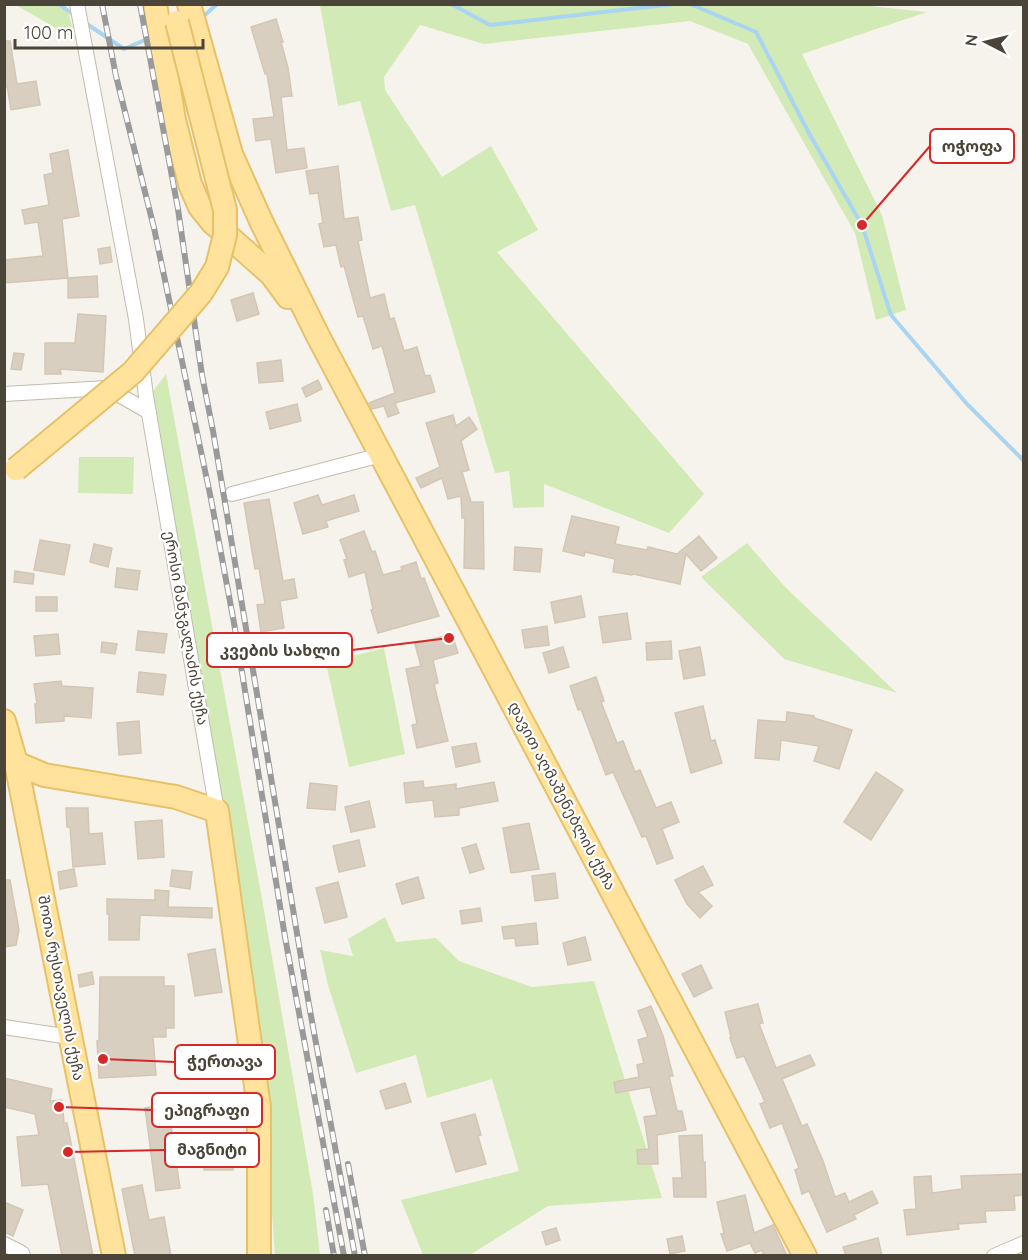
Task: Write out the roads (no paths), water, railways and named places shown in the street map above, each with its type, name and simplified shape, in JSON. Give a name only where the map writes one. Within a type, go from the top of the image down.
[{"type":"main road","name":"დავით აღმაშენებლის ქუჩა","points":[[155,4],[174,120],[190,184],[200,207],[212,222],[270,274],[318,336]]},
{"type":"main road","name":"დავით აღმაშენებლის ქუჩა","points":[[178,9],[231,154],[261,221],[318,336],[805,1256]]},
{"type":"main road","points":[[10,473],[133,372],[201,293],[218,267],[225,236],[225,210],[178,9]]},
{"type":"main road","name":"შოთა რუსთაველის ქუჩა","points":[[4,721],[16,763],[114,1256]]},
{"type":"main road","points":[[16,763],[44,776],[176,797],[217,811]]},
{"type":"main road","name":"ეროსი მანჯგალაძის ქუჩა","points":[[217,811],[259,1107],[259,1256]]},
{"type":"street","name":"ეროსი მანჯგალაძის ქუჩა","points":[[77,4],[136,319],[149,412],[217,811]]},
{"type":"street","points":[[4,394],[107,388],[149,412]]},
{"type":"street","points":[[232,494],[381,455]]},
{"type":"street","points":[[4,1027],[70,1037]]},
{"type":"street","points":[[994,1256],[1023,1243]]},
{"type":"street","points":[[4,1244],[22,1253],[23,1256]]},
{"type":"waterway","points":[[59,4],[75,16]]},
{"type":"waterway","points":[[206,14],[217,4]]},
{"type":"waterway","points":[[451,4],[490,25],[673,4]]},
{"type":"waterway","points":[[690,4],[756,32],[810,135],[862,225],[891,315],[967,404],[1024,461]]},
{"type":"waterway","points":[[84,22],[124,49],[152,37]]},
{"type":"railway","points":[[102,4],[116,76],[154,228],[211,499],[234,623],[285,937],[344,1256]]},
{"type":"railway","points":[[140,4],[178,209],[202,375],[309,1005],[355,1256]]},
{"type":"railway","points":[[348,1164],[365,1256]]},
{"type":"railway","points":[[326,1210],[334,1256]]},
{"type":"place","name":"ოჭოფა","points":[[862,225]]},
{"type":"place","name":"კვების სახლი","points":[[449,638]]},
{"type":"place","name":"ჭერთავა","points":[[103,1059]]},
{"type":"place","name":"ეპიგრაფი","points":[[59,1107]]},
{"type":"place","name":"მაგნიტი","points":[[68,1152]]}]
